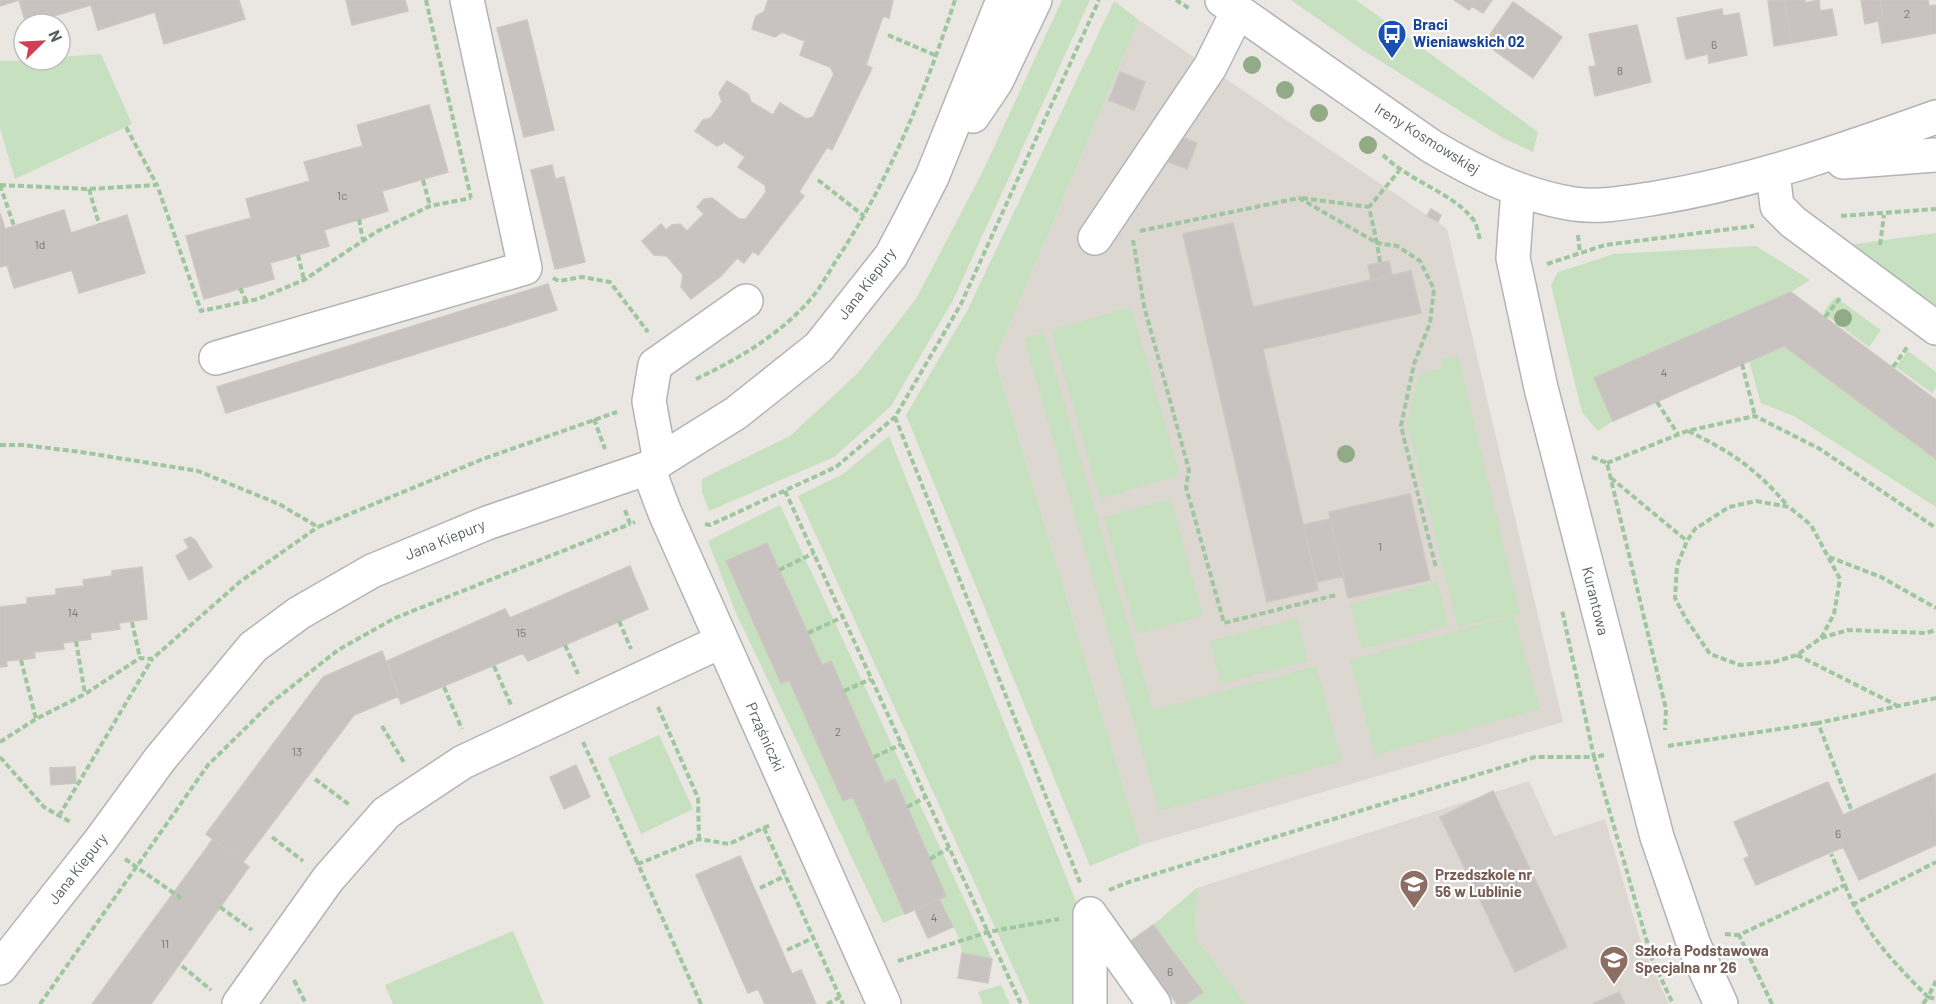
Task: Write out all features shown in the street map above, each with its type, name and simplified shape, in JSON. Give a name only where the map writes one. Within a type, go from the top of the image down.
[{"type":"street","points":[[216,358],[525,268],[467,0]]},
{"type":"street","name":"Jana Kiepury","points":[[0,968],[100,841],[159,759],[253,647],[299,613],[372,571],[488,523],[654,465],[736,413],[819,346],[891,256],[932,177],[1003,0]]},
{"type":"street","name":"Jana Kiepury","points":[[932,177],[996,81],[1035,0]]},
{"type":"street","points":[[1095,238],[1209,67],[1230,6]]},
{"type":"street","name":"Ireny Kosmowskiej","points":[[1230,6],[1431,146],[1487,177],[1518,189],[1575,205],[1624,203],[1786,169],[1936,155]]},
{"type":"street","name":"Ireny Kosmowskiej","points":[[1786,169],[1936,117]]},
{"type":"street","points":[[1786,169],[1777,206],[1793,222],[1936,328]]},
{"type":"street","name":"Kurantowa","points":[[1518,189],[1513,258],[1541,388],[1657,837],[1694,945],[1721,1004]]},
{"type":"street","name":"Prząśniczki","points":[[746,301],[655,365],[649,401],[654,465],[664,513],[884,1004]]},
{"type":"street","points":[[229,1000],[328,879],[386,813],[474,757],[722,641]]},
{"type":"street","points":[[1088,906],[1090,1004]]},
{"type":"street","points":[[1088,906],[1154,1004]]},
{"type":"path","points":[[426,0],[471,198]]},
{"type":"path","points":[[60,816],[153,659],[241,581],[318,527],[483,459],[649,401],[715,370],[774,333],[814,295],[864,216],[895,159],[937,56],[954,0]]},
{"type":"path","points":[[40,1004],[208,765],[271,703],[338,650],[395,618],[630,524],[664,513],[710,525],[837,467],[896,417],[961,304],[1100,0]]},
{"type":"path","points":[[888,35],[937,56]]},
{"type":"path","points":[[126,127],[158,185],[201,311],[247,302],[304,280],[363,241],[430,206],[510,191]]},
{"type":"path","points":[[1380,262],[1370,207],[1399,171]]},
{"type":"path","points":[[423,180],[430,206]]},
{"type":"path","points":[[818,180],[864,216]]},
{"type":"path","points":[[14,226],[0,185],[89,189],[158,185]]},
{"type":"path","points":[[89,189],[99,224]]},
{"type":"path","points":[[1336,595],[1224,623],[1186,488],[1190,470],[1144,306],[1132,233],[1299,198],[1370,207]]},
{"type":"path","points":[[1299,198],[1377,243],[1396,246],[1420,261],[1434,289],[1430,323],[1414,364],[1401,426],[1436,568]]},
{"type":"path","points":[[1830,216],[1936,209]]},
{"type":"path","points":[[359,219],[363,241]]},
{"type":"path","points":[[1549,265],[1605,245],[1756,226]]},
{"type":"path","points":[[298,255],[304,280]]},
{"type":"path","points":[[559,281],[582,277],[610,282],[645,327]]},
{"type":"path","points":[[240,288],[247,302]]},
{"type":"path","points":[[1742,364],[1755,416]]},
{"type":"path","points":[[1657,402],[1678,434]]},
{"type":"path","points":[[1607,463],[1687,430],[1755,416],[1820,449],[1936,528]]},
{"type":"path","points":[[896,417],[1088,906]]},
{"type":"path","points":[[594,420],[630,524]]},
{"type":"path","points":[[1687,430],[1725,449],[1762,476],[1789,507],[1811,525],[1840,579],[1834,614],[1821,638]]},
{"type":"path","points":[[0,445],[23,445],[81,452],[198,471],[279,504],[318,527]]},
{"type":"path","points":[[1610,478],[1687,541]]},
{"type":"path","points":[[786,491],[1021,1004]]},
{"type":"path","points":[[1789,507],[1756,501],[1729,507],[1695,529],[1687,541],[1677,566],[1675,598],[1686,619],[1710,654],[1740,665],[1774,662],[1797,655],[1821,638],[1848,630],[1926,633],[1936,630]]},
{"type":"path","points":[[779,570],[814,553]]},
{"type":"path","points":[[1828,557],[1881,577],[1936,608]]},
{"type":"path","points":[[869,970],[987,932],[1088,906],[1129,882],[1535,757],[1594,757],[1561,608]]},
{"type":"path","points":[[808,633],[843,617]]},
{"type":"path","points":[[619,621],[698,798],[699,839]]},
{"type":"path","points":[[132,622],[140,658]]},
{"type":"path","points":[[76,641],[85,694]]},
{"type":"path","points":[[1797,655],[1899,706]]},
{"type":"path","points":[[0,742],[36,719],[85,694],[140,658],[153,659]]},
{"type":"path","points":[[21,660],[36,719]]},
{"type":"path","points":[[494,666],[524,733]]},
{"type":"path","points":[[844,691],[872,679]]},
{"type":"path","points":[[444,687],[474,757]]},
{"type":"path","points":[[1851,809],[1818,723],[1936,698]]},
{"type":"path","points":[[569,712],[701,1004]]},
{"type":"path","points":[[382,726],[421,790]]},
{"type":"path","points":[[874,758],[902,744]]},
{"type":"path","points":[[315,779],[376,824]]},
{"type":"path","points":[[907,807],[926,797]]},
{"type":"path","points":[[638,864],[699,839],[729,844],[798,812]]},
{"type":"path","points":[[764,828],[843,1004]]},
{"type":"path","points":[[930,859],[949,848]]},
{"type":"path","points":[[1831,854],[1852,905],[1887,957],[1928,997],[1936,999]]},
{"type":"path","points":[[1852,905],[1936,862]]},
{"type":"path","points":[[760,888],[785,876]]},
{"type":"path","points":[[1772,1004],[1739,935],[1845,885]]},
{"type":"path","points":[[787,950],[813,938]]},
{"type":"path","points":[[182,966],[229,1000]]},
{"type":"path","points":[[1923,1004],[1936,981]]},
{"type":"path","points":[[827,1004],[840,997]]},
{"type":"shaded area","points":[[1139,20],[1447,229],[1563,722],[1141,845],[995,359]]},
{"type":"shaded area","name":"Przedszkole nr 56 w Lublinie","points":[[1529,781],[1554,836],[1605,819],[1642,946],[1669,1004],[1246,1004],[1196,939],[1197,888]]},
{"type":"green space","points":[[1062,0],[1090,0],[953,300],[891,406],[834,457],[709,511],[702,492],[702,479],[790,436],[858,373],[916,299],[983,171]]},
{"type":"green space","points":[[1291,0],[1356,0],[1538,132],[1533,152],[1503,138],[1361,49]]},
{"type":"green space","points":[[1114,1],[1139,20],[995,359],[1141,845],[1090,866],[906,415],[967,311]]},
{"type":"green space","points":[[101,54],[132,124],[15,179],[0,128],[0,61],[12,61],[12,72],[72,72],[72,56]]},
{"type":"green space","points":[[1936,233],[1936,305],[1849,245]]},
{"type":"green space","points":[[1756,246],[1810,280],[1791,292],[1595,378],[1613,421],[1598,431],[1582,412],[1551,285],[1558,272],[1614,254]]},
{"type":"green space","points":[[1835,297],[1881,330],[1869,347],[1823,313]]},
{"type":"green space","points":[[1131,307],[1180,475],[1100,499],[1051,330]]},
{"type":"green space","points":[[1044,333],[1153,710],[1316,666],[1342,761],[1159,811],[1024,338]]},
{"type":"green space","points":[[1784,346],[1936,459],[1936,507],[1794,416],[1761,403],[1749,361]]},
{"type":"green space","points":[[1908,351],[1936,372],[1936,387],[1932,393],[1896,367]]},
{"type":"green space","points":[[1458,356],[1520,613],[1458,627],[1407,422],[1419,374],[1443,368],[1441,360]]},
{"type":"green space","points":[[889,436],[1077,904],[1078,1004],[1030,1004],[798,496],[843,474]]},
{"type":"green space","points":[[1171,499],[1203,616],[1137,634],[1104,517]]},
{"type":"green space","points":[[780,505],[992,959],[962,953],[960,940],[939,899],[883,923],[736,613],[708,541]]},
{"type":"green space","points":[[1437,581],[1449,626],[1362,649],[1350,605]]},
{"type":"green space","points":[[1514,615],[1540,709],[1375,755],[1350,660]]},
{"type":"green space","points":[[1297,618],[1308,661],[1221,684],[1210,641]]},
{"type":"green space","points":[[659,735],[693,809],[641,834],[608,758]]},
{"type":"green space","points":[[1197,888],[1196,939],[1246,1004],[1186,1004],[1202,992],[1153,925]]},
{"type":"green space","points":[[513,931],[544,1004],[393,1004],[385,985]]},
{"type":"green space","points":[[1001,985],[1010,1004],[983,1004],[978,992]]},
{"type":"building","points":[[0,0],[19,0],[0,6]]},
{"type":"building","points":[[19,0],[239,0],[245,19],[164,44],[155,12],[98,30],[91,5],[67,12],[22,12]]},
{"type":"building","points":[[346,0],[405,0],[408,11],[352,25]]},
{"type":"building","points":[[768,0],[893,0],[889,18],[883,16],[866,65],[872,68],[832,150],[827,147],[799,192],[804,196],[758,255],[753,251],[744,263],[737,258],[721,276],[691,299],[681,287],[683,275],[667,256],[654,255],[642,241],[661,224],[666,230],[672,225],[680,224],[687,231],[704,214],[697,207],[704,199],[712,198],[739,219],[746,219],[766,192],[765,185],[738,167],[745,157],[724,142],[717,146],[695,131],[703,120],[711,118],[722,102],[719,93],[727,81],[748,94],[751,102],[773,115],[780,103],[806,119],[813,117],[834,74],[830,67],[800,55],[805,41],[782,32],[775,37],[752,29],[756,16],[764,12]]},
{"type":"building","points":[[1454,0],[1492,0],[1483,13],[1472,6],[1469,10]]},
{"type":"building","points":[[1784,0],[1805,0],[1805,3],[1819,0],[1820,11],[1832,9],[1837,35],[1792,43]]},
{"type":"building","points":[[1784,0],[1792,43],[1774,46],[1768,1]]},
{"type":"building","points":[[1861,0],[1880,0],[1883,17],[1878,18],[1878,21],[1865,24]]},
{"type":"building","points":[[1880,0],[1928,0],[1929,6],[1936,5],[1936,33],[1882,43],[1878,18],[1883,17]]},
{"type":"building","points":[[1513,2],[1562,37],[1533,78],[1484,43]]},
{"type":"building","points":[[1722,9],[1723,16],[1739,13],[1747,55],[1709,63],[1708,54],[1686,59],[1677,18]]},
{"type":"building","points":[[527,20],[554,130],[524,137],[497,28]]},
{"type":"building","points":[[1637,25],[1651,82],[1595,96],[1589,67],[1596,66],[1589,34]]},
{"type":"building","points":[[1120,72],[1145,82],[1134,110],[1109,100]]},
{"type":"building","points":[[429,105],[448,172],[382,191],[388,211],[324,230],[329,246],[270,263],[274,279],[204,299],[186,236],[251,218],[246,199],[310,181],[304,162],[363,146],[357,125]]},
{"type":"building","points":[[1179,136],[1197,143],[1187,169],[1169,162]]},
{"type":"building","points":[[552,165],[555,179],[564,177],[585,262],[555,269],[531,170]]},
{"type":"building","points":[[1431,209],[1441,215],[1438,222],[1427,216]]},
{"type":"building","points":[[64,210],[71,233],[127,215],[145,273],[79,293],[72,270],[14,288],[7,265],[0,267],[0,213],[5,229]]},
{"type":"building","points":[[1233,223],[1253,307],[1411,271],[1421,313],[1263,349],[1318,590],[1267,602],[1183,234]]},
{"type":"building","points":[[1389,261],[1392,275],[1371,280],[1368,265]]},
{"type":"building","points":[[548,284],[557,310],[226,413],[217,387]]},
{"type":"building","points":[[1791,292],[1936,400],[1936,459],[1784,346],[1613,421],[1594,378]]},
{"type":"building","points":[[1410,494],[1430,580],[1348,598],[1329,512]]},
{"type":"building","points":[[1330,519],[1344,576],[1317,582],[1303,525]]},
{"type":"building","points":[[190,537],[195,540],[212,567],[189,580],[176,556],[189,548],[184,540]]},
{"type":"building","points":[[767,543],[822,665],[831,661],[885,783],[895,779],[946,896],[905,914],[853,797],[843,801],[789,680],[781,683],[726,561]]},
{"type":"building","points":[[630,566],[648,609],[528,661],[523,653],[401,704],[387,661],[505,609],[510,618]]},
{"type":"building","points":[[142,567],[147,619],[119,623],[120,629],[90,633],[91,639],[63,643],[64,649],[34,652],[35,658],[6,661],[7,666],[0,667],[0,607],[27,604],[27,598],[56,595],[56,589],[84,586],[83,580],[112,576],[112,571]]},
{"type":"building","points":[[382,651],[399,696],[354,715],[243,862],[206,834],[323,677]]},
{"type":"building","points":[[576,765],[590,797],[564,809],[550,777]]},
{"type":"building","points":[[75,767],[76,783],[51,785],[50,768]]},
{"type":"building","points":[[1935,774],[1936,845],[1859,880],[1843,847],[1756,885],[1744,859],[1749,856],[1734,822],[1828,782],[1843,815]]},
{"type":"building","points":[[1493,791],[1567,947],[1515,972],[1440,817]]},
{"type":"building","points":[[213,839],[249,867],[151,1004],[92,1004]]},
{"type":"building","points":[[740,856],[792,974],[801,970],[816,1004],[765,1004],[758,989],[748,993],[696,875]]},
{"type":"building","points":[[939,899],[953,927],[928,938],[915,910]]},
{"type":"building","points":[[1153,925],[1203,992],[1186,1004],[1177,1004],[1131,941]]},
{"type":"building","points":[[962,953],[992,959],[988,983],[958,978]]},
{"type":"building","points":[[1619,992],[1625,1004],[1593,1004]]},
{"type":"place","name":"Braci Wieniawskich 02","points":[[1392,60]]},
{"type":"place","name":"Przedszkole nr 56 w Lublinie","points":[[1414,910]]},
{"type":"place","name":"Szkoła Podstawowa Specjalna nr 26","points":[[1614,986]]}]
